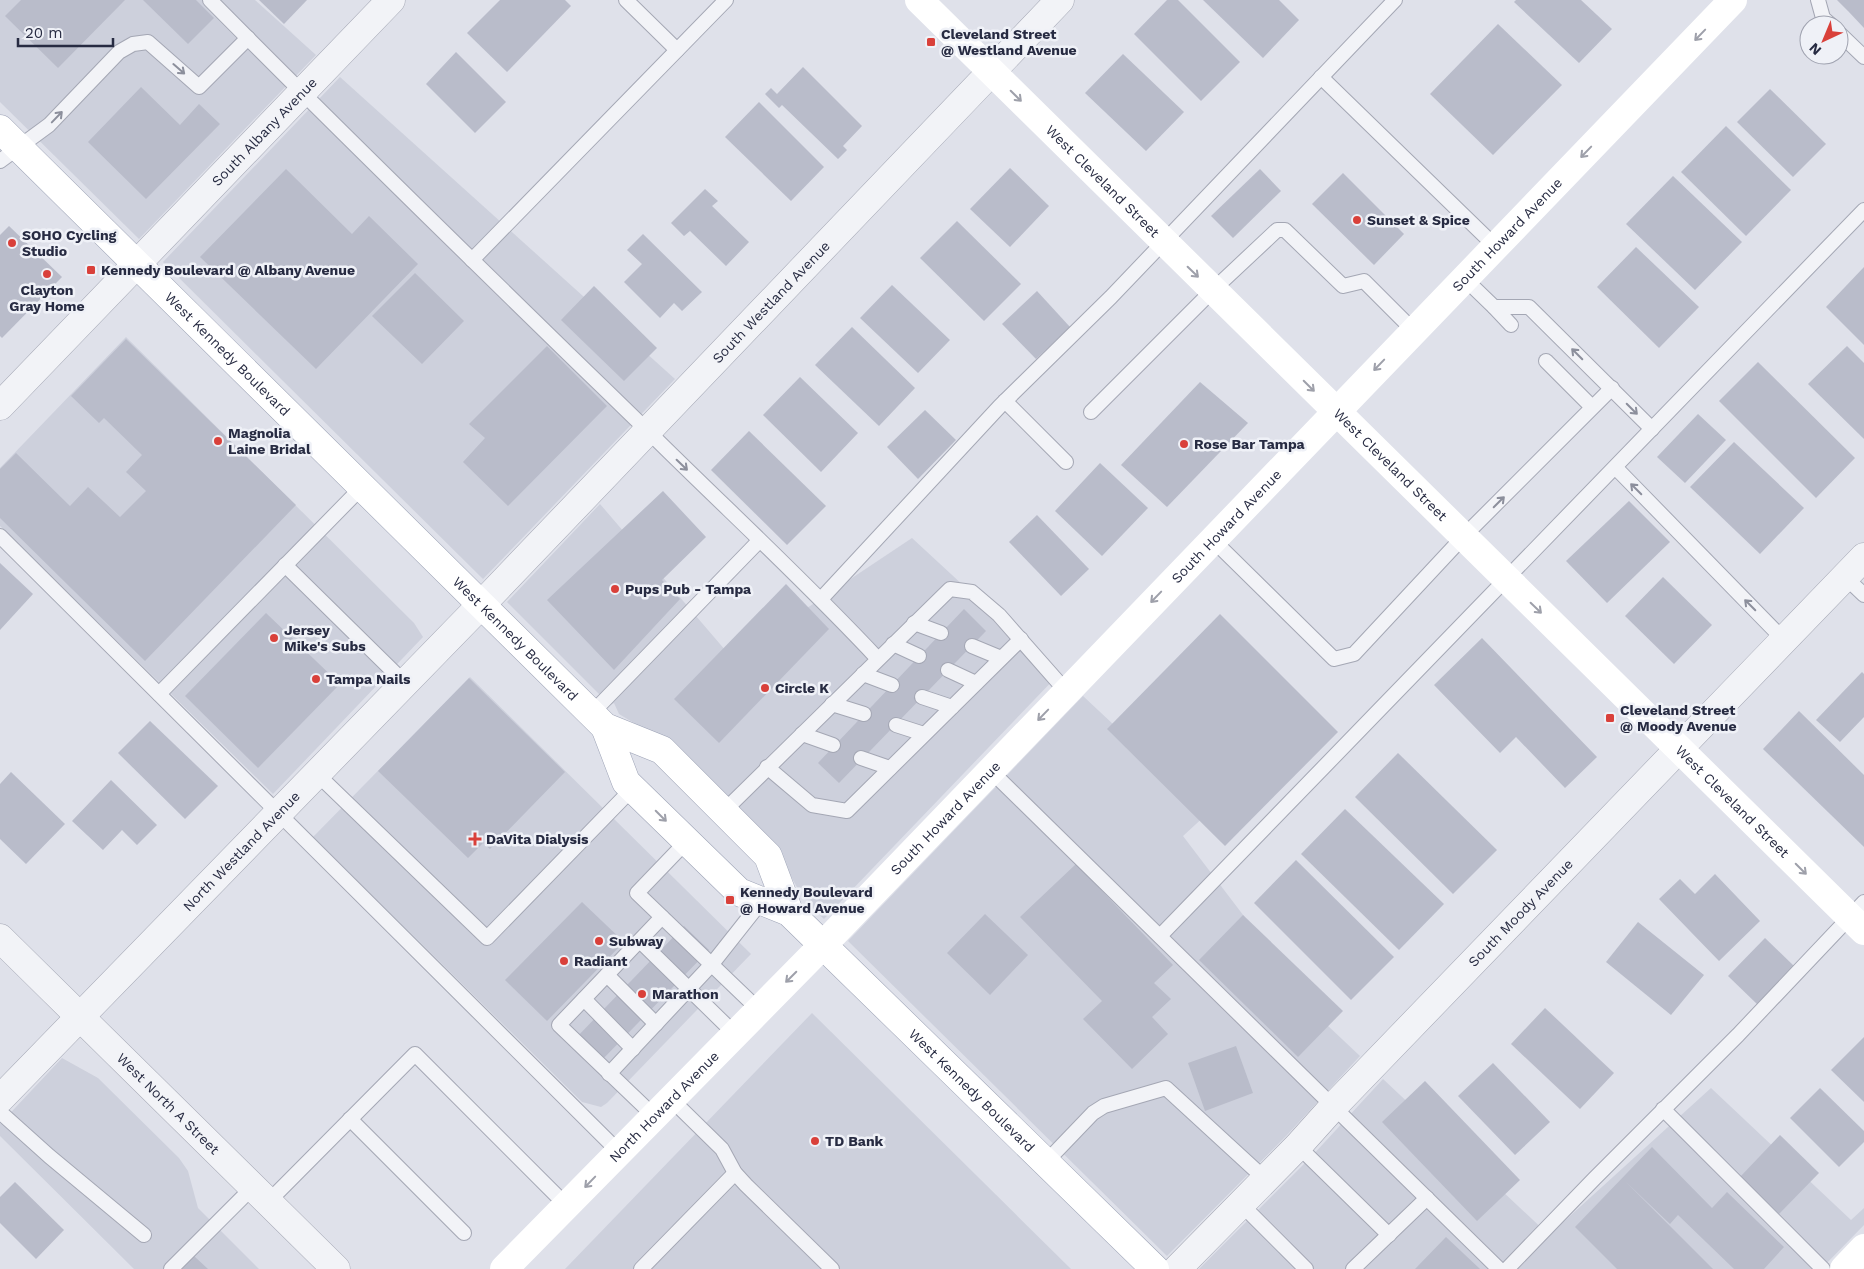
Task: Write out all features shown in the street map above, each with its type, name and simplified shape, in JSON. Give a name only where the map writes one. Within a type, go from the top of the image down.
[{"type":"main road","name":"West Cleveland Street","points":[[919,0],[1679,748],[1859,916]]},
{"type":"main road","name":"South Howard Avenue","points":[[824,944],[1413,330],[1734,0]]},
{"type":"main road","name":"West Kennedy Boulevard","points":[[6,146],[138,264],[599,720],[662,750],[768,856],[790,912]]},
{"type":"main road","name":"West Kennedy Boulevard","points":[[599,720],[626,782],[686,842],[739,892],[790,912],[1155,1269]]},
{"type":"main road","name":"North Howard Avenue","points":[[504,1269],[824,944]]},
{"type":"main road","points":[[1844,1269],[1864,1248]]},
{"type":"street","name":"South Albany Avenue","points":[[0,406],[391,0]]},
{"type":"street","name":"South Westland Avenue","points":[[482,604],[1060,0]]},
{"type":"street","name":"South Moody Avenue","points":[[1177,1269],[1264,1178],[1298,1146],[1333,1107],[1784,640],[1854,586],[1864,557]]},
{"type":"street","name":"North Westland Avenue","points":[[0,1099],[482,604]]},
{"type":"street","name":"West North A Street","points":[[0,938],[336,1269]]},
{"type":"lane","points":[[210,0],[302,93],[759,541],[821,598],[877,658]]},
{"type":"lane","points":[[626,0],[677,50]]},
{"type":"lane","points":[[472,260],[726,0]]},
{"type":"lane","points":[[821,598],[1005,401],[1111,297],[1395,0]]},
{"type":"lane","points":[[1818,0],[1822,15]]},
{"type":"lane","points":[[6,146],[49,125],[119,52],[133,44],[148,42],[199,87],[248,38]]},
{"type":"lane","points":[[1849,43],[1864,57]]},
{"type":"lane","points":[[1321,77],[1495,246]]},
{"type":"lane","points":[[1160,936],[1508,580],[1864,210]]},
{"type":"lane","points":[[1091,412],[1213,290],[1277,230],[1286,230],[1343,286],[1364,281],[1413,330]]},
{"type":"lane","points":[[1464,278],[1511,325]]},
{"type":"lane","points":[[1494,307],[1529,307],[1652,429]]},
{"type":"lane","points":[[1546,361],[1592,408]]},
{"type":"lane","points":[[1212,539],[1334,659],[1354,654],[1464,536],[1612,388]]},
{"type":"lane","points":[[1005,401],[1066,462]]},
{"type":"lane","points":[[1616,468],[1784,640]]},
{"type":"lane","points":[[159,694],[363,486]]},
{"type":"lane","points":[[0,536],[619,1152]]},
{"type":"lane","points":[[599,720],[759,541]]},
{"type":"lane","points":[[285,565],[405,683]]},
{"type":"lane","points":[[723,812],[877,658],[950,589],[972,592],[999,614],[1066,691]]},
{"type":"lane","points":[[914,623],[941,633]]},
{"type":"lane","points":[[767,767],[812,805],[847,811],[1020,639]]},
{"type":"lane","points":[[893,644],[919,656]]},
{"type":"lane","points":[[972,646],[1001,658]]},
{"type":"lane","points":[[948,670],[976,683]]},
{"type":"lane","points":[[863,674],[892,685]]},
{"type":"lane","points":[[922,697],[952,707]]},
{"type":"lane","points":[[832,704],[864,714]]},
{"type":"lane","points":[[896,725],[924,734]]},
{"type":"lane","points":[[802,734],[833,745]]},
{"type":"lane","points":[[861,758],[890,768]]},
{"type":"lane","points":[[990,770],[1499,1269]]},
{"type":"lane","points":[[317,774],[487,938],[633,788]]},
{"type":"lane","points":[[686,842],[637,893],[759,1010]]},
{"type":"lane","points":[[609,1074],[712,964],[761,902]]},
{"type":"lane","points":[[1507,1269],[1663,1109],[1859,916]]},
{"type":"lane","points":[[662,917],[559,1025],[609,1074],[722,1149],[735,1173],[832,1269]]},
{"type":"lane","points":[[640,941],[735,1034]]},
{"type":"lane","points":[[607,975],[656,1024]]},
{"type":"lane","points":[[584,999],[633,1049]]},
{"type":"lane","points":[[171,1269],[350,1119],[415,1054],[566,1206]]},
{"type":"lane","points":[[1046,1162],[1093,1113],[1104,1106],[1166,1088],[1264,1178]]},
{"type":"lane","points":[[1663,1109],[1823,1269]]},
{"type":"lane","points":[[0,1112],[49,1156],[144,1235]]},
{"type":"lane","points":[[350,1119],[464,1233]]},
{"type":"lane","points":[[1298,1146],[1389,1235]]},
{"type":"lane","points":[[641,1269],[735,1173]]},
{"type":"lane","points":[[1353,1269],[1427,1198]]},
{"type":"lane","points":[[1240,1203],[1306,1269]]},
{"type":"shaded area","points":[[0,0],[255,0],[316,55],[139,239],[0,102]]},
{"type":"shaded area","points":[[340,77],[675,379],[483,579],[163,262]]},
{"type":"shaded area","points":[[126,337],[414,623],[423,637],[273,794],[0,526],[0,468]]},
{"type":"shaded area","points":[[600,504],[732,658],[912,538],[1059,674],[824,919],[811,907],[813,903],[803,898],[775,848],[667,743],[619,714],[614,703],[610,705],[507,602]]},
{"type":"shaded area","points":[[470,677],[751,954],[601,1107],[582,1102],[313,837]]},
{"type":"shaded area","points":[[1083,696],[1208,813],[1183,836],[1326,1024],[1360,1056],[1287,1135],[1167,1256],[848,941]]},
{"type":"shaded area","name":"TD Bank","points":[[812,1013],[1071,1269],[565,1269]]},
{"type":"shaded area","points":[[62,1058],[98,1078],[179,1158],[188,1171],[198,1208],[259,1269],[134,1269],[0,1136],[0,1124]]},
{"type":"shaded area","points":[[1383,1079],[1549,1235],[1711,1088],[1851,1220],[1864,1208],[1864,1225],[1821,1269],[1199,1269],[1311,1157]]},
{"type":"building","points":[[21,0],[125,0],[58,68],[5,16]]},
{"type":"building","points":[[143,0],[196,0],[214,18],[188,44]]},
{"type":"building","points":[[259,0],[307,0],[284,24]]},
{"type":"building","points":[[500,0],[565,0],[571,6],[507,72],[467,33]]},
{"type":"building","points":[[1167,0],[1178,0],[1240,62],[1201,101],[1134,34]]},
{"type":"building","points":[[1203,0],[1279,0],[1299,20],[1263,58]]},
{"type":"building","points":[[1516,0],[1581,0],[1612,29],[1579,63],[1514,2]]},
{"type":"building","points":[[1837,0],[1864,0],[1864,28],[1848,11]]},
{"type":"building","points":[[1498,24],[1562,85],[1493,155],[1430,94]]},
{"type":"building","points":[[456,52],[506,102],[475,133],[426,84]]},
{"type":"building","points":[[1123,54],[1184,112],[1146,151],[1085,93]]},
{"type":"building","points":[[803,67],[862,126],[843,146],[847,150],[838,159],[782,105],[779,108],[765,94],[771,88],[777,94]]},
{"type":"building","points":[[141,87],[180,125],[199,104],[220,124],[146,199],[88,142]]},
{"type":"building","points":[[1770,89],[1826,144],[1793,177],[1737,122]]},
{"type":"building","points":[[759,102],[824,167],[791,201],[725,137]]},
{"type":"building","points":[[1726,126],[1791,190],[1746,236],[1681,172]]},
{"type":"building","points":[[1010,168],[1049,206],[1010,247],[970,209]]},
{"type":"building","points":[[286,169],[352,234],[369,216],[418,264],[316,369],[200,257]]},
{"type":"building","points":[[1260,169],[1281,191],[1233,238],[1211,216]]},
{"type":"building","points":[[1343,173],[1404,234],[1374,265],[1312,204]]},
{"type":"building","points":[[1673,176],[1742,242],[1695,290],[1626,224]]},
{"type":"building","points":[[705,189],[718,201],[712,206],[749,242],[726,266],[690,231],[684,236],[671,223]]},
{"type":"building","points":[[957,221],[1021,284],[984,321],[920,258]]},
{"type":"building","points":[[9,226],[62,277],[2,338],[0,336],[0,235]]},
{"type":"building","points":[[643,234],[702,292],[682,311],[674,303],[660,318],[624,282],[642,264],[627,250]]},
{"type":"building","points":[[1636,247],[1699,307],[1659,348],[1597,287]]},
{"type":"building","points":[[1864,267],[1864,345],[1826,307]]},
{"type":"building","points":[[415,273],[464,321],[422,364],[372,316]]},
{"type":"building","points":[[892,285],[950,340],[918,373],[860,318]]},
{"type":"building","points":[[594,286],[657,348],[624,381],[561,320]]},
{"type":"building","points":[[1037,291],[1070,327],[1036,359],[1002,324]]},
{"type":"building","points":[[852,327],[915,388],[879,426],[815,365]]},
{"type":"building","points":[[126,339],[296,505],[145,661],[0,518],[0,469],[16,453],[70,506],[88,487],[120,517],[146,491],[126,472],[142,455],[104,418],[99,423],[71,396]]},
{"type":"building","points":[[547,346],[607,406],[508,506],[463,462],[485,438],[469,424]]},
{"type":"building","points":[[1847,346],[1864,363],[1864,439],[1808,384]]},
{"type":"building","points":[[1758,362],[1855,458],[1816,498],[1719,401]]},
{"type":"building","points":[[800,377],[858,433],[821,472],[763,415]]},
{"type":"building","name":"Rose Bar Tampa","points":[[1200,382],[1248,423],[1167,507],[1121,465]]},
{"type":"building","points":[[925,410],[956,440],[918,479],[887,447]]},
{"type":"building","points":[[1698,414],[1726,440],[1685,483],[1657,457]]},
{"type":"building","points":[[749,431],[826,506],[787,545],[711,470]]},
{"type":"building","points":[[1734,442],[1804,508],[1760,554],[1690,487]]},
{"type":"building","points":[[1100,463],[1148,508],[1102,556],[1055,511]]},
{"type":"building","name":"Pups Pub - Tampa","points":[[663,491],[706,537],[662,580],[680,599],[614,670],[547,600]]},
{"type":"building","points":[[1629,501],[1670,542],[1607,603],[1566,561]]},
{"type":"building","points":[[1037,515],[1089,569],[1061,596],[1009,542]]},
{"type":"building","points":[[0,563],[33,594],[0,630]]},
{"type":"building","points":[[1663,577],[1712,625],[1674,664],[1625,616]]},
{"type":"building","points":[[786,584],[829,629],[719,743],[674,699]]},
{"type":"building","points":[[964,609],[986,631],[839,783],[818,763]]},
{"type":"building","points":[[266,613],[340,684],[258,768],[185,696]]},
{"type":"building","points":[[1220,614],[1338,732],[1225,846],[1107,729]]},
{"type":"building","points":[[1482,638],[1597,757],[1565,788],[1516,737],[1500,753],[1434,685]]},
{"type":"building","points":[[1862,672],[1864,674],[1864,717],[1840,742],[1816,720]]},
{"type":"building","points":[[469,678],[565,772],[490,849],[483,843],[468,858],[378,771]]},
{"type":"building","points":[[1799,711],[1864,775],[1864,847],[1763,749]]},
{"type":"building","points":[[150,721],[218,786],[185,819],[118,753]]},
{"type":"building","points":[[1398,753],[1497,850],[1453,894],[1355,797]]},
{"type":"building","points":[[11,772],[65,824],[26,864],[0,839],[0,784]]},
{"type":"building","points":[[111,780],[157,825],[137,845],[122,830],[103,850],[72,821]]},
{"type":"building","points":[[1345,809],[1444,904],[1399,950],[1301,854]]},
{"type":"building","points":[[1296,860],[1394,957],[1351,1000],[1254,903]]},
{"type":"building","points":[[1076,864],[1173,965],[1154,983],[1171,999],[1152,1017],[1168,1034],[1132,1069],[1083,1019],[1102,1001],[1020,917]]},
{"type":"building","points":[[1715,874],[1760,921],[1719,961],[1659,899],[1680,879],[1695,894]]},
{"type":"building","name":"Radiant","points":[[582,902],[624,942],[547,1021],[505,980]]},
{"type":"building","points":[[985,914],[1028,955],[990,995],[947,953]]},
{"type":"building","points":[[1243,915],[1343,1011],[1298,1057],[1199,960]]},
{"type":"building","points":[[1638,922],[1704,975],[1671,1015],[1606,962]]},
{"type":"building","name":"Marathon","points":[[684,926],[709,950],[600,1062],[576,1038]]},
{"type":"building","points":[[1765,938],[1795,967],[1758,1005],[1728,976]]},
{"type":"building","points":[[1545,1008],[1614,1073],[1580,1109],[1511,1044]]},
{"type":"building","points":[[1864,1037],[1864,1102],[1831,1070]]},
{"type":"building","points":[[1236,1046],[1253,1093],[1205,1111],[1188,1063]]},
{"type":"building","points":[[1493,1063],[1550,1122],[1515,1155],[1458,1096]]},
{"type":"building","points":[[1425,1081],[1520,1180],[1477,1221],[1382,1122]]},
{"type":"building","points":[[1820,1088],[1864,1131],[1864,1142],[1839,1167],[1790,1118]]},
{"type":"building","points":[[1780,1135],[1819,1173],[1779,1214],[1740,1177]]},
{"type":"building","points":[[1652,1147],[1712,1208],[1727,1192],[1784,1247],[1764,1269],[1734,1269],[1678,1215],[1670,1224],[1626,1182],[1713,1269],[1617,1269],[1575,1227]]},
{"type":"building","points":[[15,1182],[64,1230],[36,1259],[0,1223],[0,1197]]},
{"type":"building","points":[[1446,1237],[1480,1269],[1415,1269]]},
{"type":"building","points":[[194,1256],[208,1269],[182,1269]]},
{"type":"place","name":"Cleveland Street @ Westland Avenue","points":[[931,42]]},
{"type":"place","name":"Sunset & Spice","points":[[1357,220]]},
{"type":"place","name":"SOHO Cycling Studio","points":[[12,243]]},
{"type":"place","name":"Kennedy Boulevard @ Albany Avenue","points":[[91,270]]},
{"type":"place","name":"Clayton Gray Home","points":[[47,274]]},
{"type":"place","name":"Magnolia Laine Bridal","points":[[218,441]]},
{"type":"place","name":"Rose Bar Tampa","points":[[1184,444]]},
{"type":"place","name":"Pups Pub - Tampa","points":[[615,589]]},
{"type":"place","name":"Jersey Mike's Subs","points":[[274,638]]},
{"type":"place","name":"Tampa Nails","points":[[316,679]]},
{"type":"place","name":"Circle K","points":[[765,688]]},
{"type":"place","name":"Cleveland Street @ Moody Avenue","points":[[1610,718]]},
{"type":"place","name":"DaVita Dialysis","points":[[475,839]]},
{"type":"place","name":"Kennedy Boulevard @ Howard Avenue","points":[[730,900]]},
{"type":"place","name":"Subway","points":[[599,941]]},
{"type":"place","name":"Radiant","points":[[564,961]]},
{"type":"place","name":"Marathon","points":[[642,994]]},
{"type":"place","name":"TD Bank","points":[[815,1141]]}]
